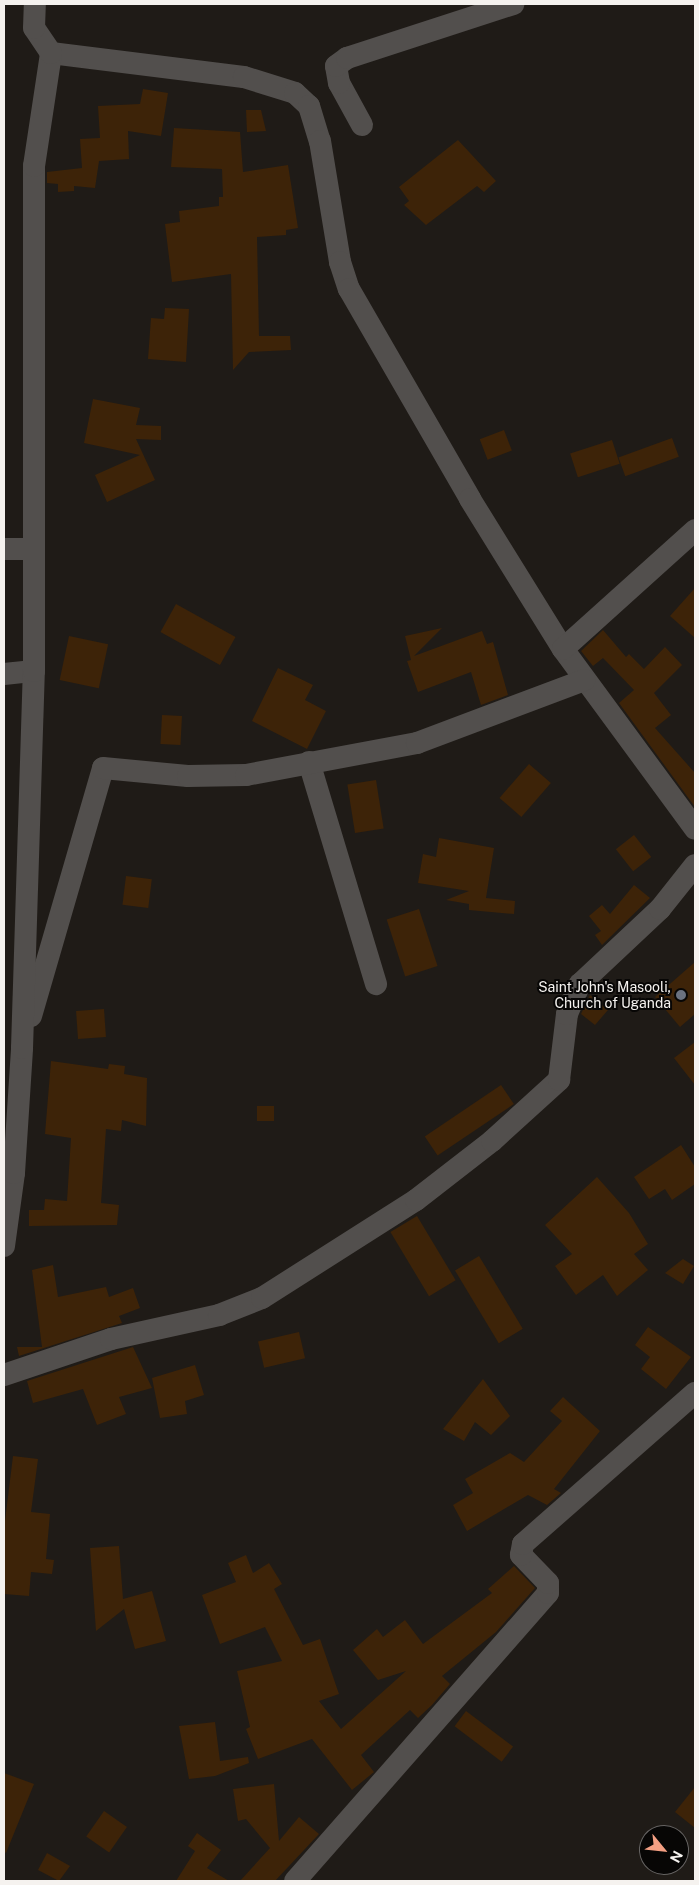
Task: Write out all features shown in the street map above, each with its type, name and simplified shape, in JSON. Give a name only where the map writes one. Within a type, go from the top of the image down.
[{"type":"street","points":[[4,1246],[14,1173],[22,1048],[34,671],[32,549],[34,166],[51,53],[34,28],[35,4]]},
{"type":"street","points":[[362,124],[339,83],[336,66],[347,58],[513,4]]},
{"type":"street","points":[[51,53],[244,77],[294,93],[309,106],[320,141],[340,262],[349,289],[470,499],[563,649],[695,829]]},
{"type":"street","points":[[563,649],[695,530]]},
{"type":"street","points":[[4,549],[32,549]]},
{"type":"street","points":[[4,674],[34,671]]},
{"type":"street","points":[[22,1048],[103,768],[188,776],[246,774],[417,743],[585,680]]},
{"type":"street","points":[[309,762],[376,984]]},
{"type":"street","points":[[4,1375],[111,1339],[219,1315],[262,1298],[416,1200],[492,1142],[559,1080],[567,1014],[580,984],[660,909],[695,864]]},
{"type":"street","points":[[295,1881],[403,1752],[548,1593],[548,1583],[521,1555],[523,1544],[695,1393]]},
{"type":"building","points":[[143,89],[168,93],[161,136],[128,131],[129,159],[99,161],[95,188],[74,186],[74,191],[58,192],[58,184],[47,183],[47,172],[82,168],[80,139],[100,138],[98,106],[140,104]]},
{"type":"building","points":[[246,110],[261,110],[266,131],[247,132]]},
{"type":"building","points":[[174,128],[240,132],[243,172],[288,165],[298,228],[286,230],[286,235],[257,237],[259,336],[290,336],[291,350],[249,352],[233,370],[231,274],[172,282],[165,224],[180,222],[179,211],[219,206],[219,197],[223,197],[222,169],[171,167]]},
{"type":"building","points":[[458,140],[496,181],[484,192],[477,186],[426,225],[404,205],[409,201],[399,187]]},
{"type":"building","points":[[165,308],[189,309],[186,362],[148,359],[151,318],[164,319]]},
{"type":"building","points":[[93,399],[140,408],[136,425],[161,426],[161,440],[136,439],[155,480],[107,502],[95,475],[140,455],[84,443]]},
{"type":"building","points":[[504,430],[512,451],[488,460],[480,439]]},
{"type":"building","points":[[672,438],[679,457],[625,476],[618,457]]},
{"type":"building","points":[[612,440],[620,464],[578,477],[570,454]]},
{"type":"building","points":[[695,588],[695,638],[670,616]]},
{"type":"building","points":[[176,604],[235,637],[220,665],[160,632]]},
{"type":"building","points":[[442,628],[414,656],[482,631],[487,644],[493,642],[508,695],[481,705],[471,672],[418,692],[407,661],[411,660],[405,636]]},
{"type":"building","points":[[603,630],[626,657],[629,654],[644,669],[665,647],[682,665],[654,693],[671,715],[655,728],[695,773],[695,807],[619,703],[634,690],[603,658],[593,666],[581,651]]},
{"type":"building","points":[[69,636],[108,644],[99,688],[60,680]]},
{"type":"building","points":[[278,668],[313,685],[305,700],[326,711],[307,749],[252,721]]},
{"type":"building","points":[[162,715],[182,716],[180,745],[160,744]]},
{"type":"building","points":[[529,764],[551,783],[521,817],[499,798]]},
{"type":"building","points":[[376,780],[384,828],[355,833],[347,785]]},
{"type":"building","points":[[634,835],[651,857],[633,871],[616,849]]},
{"type":"building","points":[[439,838],[494,848],[486,898],[515,901],[514,914],[469,910],[469,904],[446,900],[469,891],[418,883],[423,854],[436,857]]},
{"type":"building","points":[[126,876],[152,879],[148,908],[122,905]]},
{"type":"building","points":[[634,885],[650,898],[602,945],[595,935],[601,931],[589,916],[602,905],[610,914]]},
{"type":"building","points":[[419,909],[438,966],[405,977],[387,920]]},
{"type":"building","points":[[695,962],[695,1014],[680,1027],[655,997]]},
{"type":"building","points":[[590,995],[608,1010],[595,1025],[581,1014]]},
{"type":"building","points":[[104,1009],[106,1037],[78,1039],[76,1011]]},
{"type":"building","points":[[695,1042],[695,1085],[674,1058]]},
{"type":"building","points":[[51,1061],[108,1069],[109,1064],[125,1066],[124,1074],[147,1078],[146,1126],[122,1120],[121,1131],[106,1129],[101,1203],[119,1205],[117,1225],[29,1226],[29,1210],[44,1210],[45,1199],[67,1201],[71,1138],[45,1134]]},
{"type":"building","points":[[501,1085],[514,1104],[438,1156],[425,1136]]},
{"type":"building","points":[[257,1106],[274,1106],[274,1121],[257,1121]]},
{"type":"building","points":[[681,1145],[695,1167],[695,1184],[672,1200],[665,1189],[649,1199],[634,1177]]},
{"type":"building","points":[[597,1177],[629,1213],[648,1244],[634,1254],[648,1270],[617,1296],[603,1275],[576,1295],[555,1266],[572,1254],[545,1225]]},
{"type":"building","points":[[417,1216],[456,1280],[429,1296],[390,1232]]},
{"type":"building","points":[[479,1256],[523,1329],[499,1343],[455,1270]]},
{"type":"building","points":[[683,1259],[694,1266],[683,1284],[665,1273]]},
{"type":"building","points":[[53,1265],[58,1297],[106,1287],[109,1297],[133,1288],[140,1308],[119,1316],[122,1323],[19,1356],[17,1347],[42,1347],[32,1270]]},
{"type":"building","points":[[648,1327],[691,1357],[666,1389],[641,1369],[650,1357],[635,1345]]},
{"type":"building","points":[[299,1332],[305,1358],[264,1368],[258,1341]]},
{"type":"building","points":[[133,1347],[152,1388],[119,1397],[126,1414],[97,1425],[83,1389],[33,1403],[27,1381]]},
{"type":"building","points":[[195,1365],[204,1395],[185,1401],[187,1414],[160,1418],[152,1378]]},
{"type":"building","points":[[483,1379],[510,1416],[491,1435],[475,1422],[464,1441],[443,1429]]},
{"type":"building","points":[[563,1397],[600,1431],[554,1489],[561,1493],[547,1505],[528,1495],[467,1531],[453,1505],[473,1493],[465,1479],[510,1453],[524,1462],[562,1421],[550,1411]]},
{"type":"building","points":[[13,1456],[38,1459],[31,1512],[50,1514],[46,1559],[54,1560],[52,1574],[31,1572],[29,1596],[4,1594],[4,1529]]},
{"type":"building","points":[[119,1546],[123,1599],[152,1591],[166,1641],[135,1649],[124,1609],[96,1631],[90,1548]]},
{"type":"building","points":[[246,1555],[253,1573],[269,1563],[282,1584],[274,1589],[303,1645],[320,1639],[339,1694],[319,1701],[341,1729],[406,1671],[378,1680],[353,1650],[377,1629],[383,1637],[405,1620],[423,1644],[492,1593],[488,1589],[514,1566],[535,1588],[496,1632],[442,1676],[450,1684],[432,1705],[418,1718],[410,1710],[361,1755],[374,1772],[352,1790],[312,1739],[258,1759],[246,1729],[250,1727],[237,1671],[282,1661],[265,1627],[220,1644],[202,1595],[236,1582],[228,1563]]},
{"type":"building","points":[[466,1711],[513,1747],[502,1762],[455,1726]]},
{"type":"building","points":[[215,1722],[220,1761],[248,1757],[249,1763],[215,1776],[189,1779],[179,1726]]},
{"type":"building","points":[[4,1773],[34,1784],[6,1853],[4,1852]]},
{"type":"building","points":[[274,1784],[279,1841],[299,1817],[319,1834],[275,1881],[240,1881],[270,1848],[246,1819],[238,1821],[233,1789]]},
{"type":"building","points":[[695,1787],[695,1828],[675,1812]]},
{"type":"building","points":[[104,1811],[127,1827],[109,1852],[86,1836]]},
{"type":"building","points":[[197,1833],[221,1850],[207,1868],[229,1881],[176,1881],[195,1851],[188,1846]]},
{"type":"building","points":[[47,1853],[70,1866],[59,1881],[38,1870]]},
{"type":"place","name":"Saint John's Masooli, Church of Uganda","points":[[681,995]]}]
